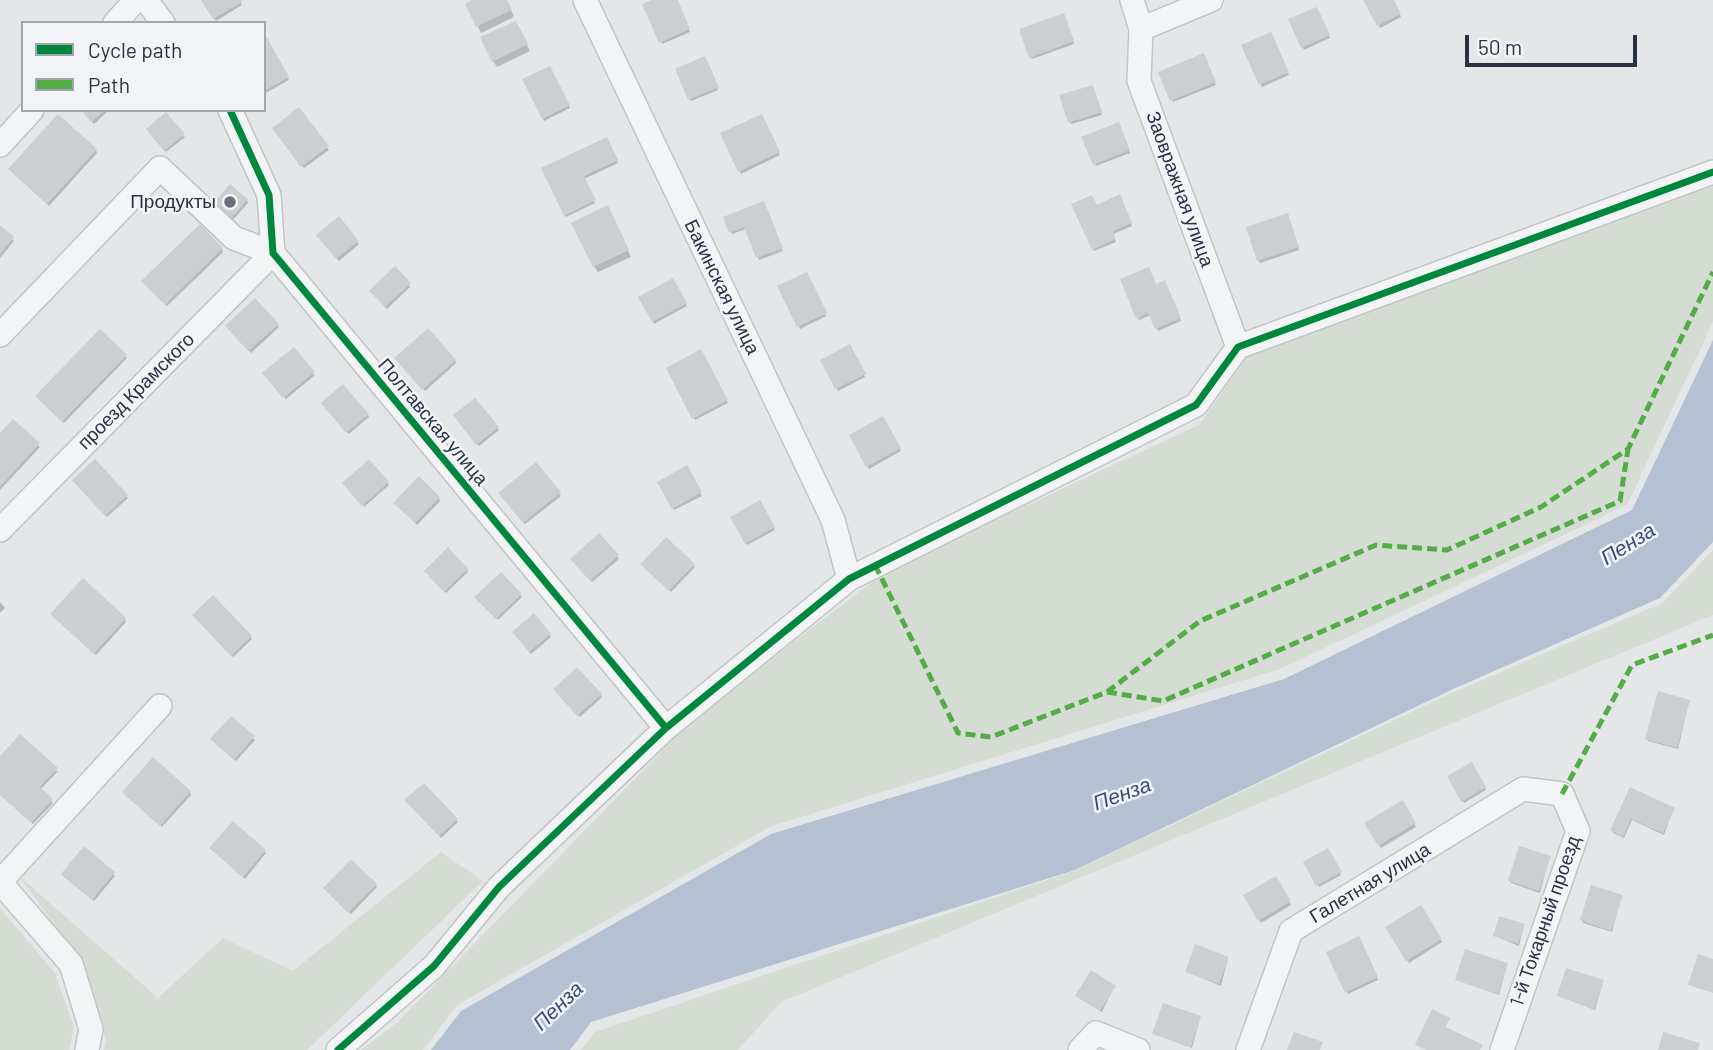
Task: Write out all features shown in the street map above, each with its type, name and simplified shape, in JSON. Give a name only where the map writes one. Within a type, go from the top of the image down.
[{"type":"street","points":[[116,21],[136,0]]},
{"type":"street","points":[[146,0],[162,21]]},
{"type":"street","name":"Бакинская улица","points":[[584,0],[833,520],[849,579]]},
{"type":"street","name":"Заовражная улица","points":[[1132,0],[1141,29],[1139,82],[1238,347]]},
{"type":"street","points":[[1141,29],[1211,0]]},
{"type":"street","points":[[0,145],[30,112]]},
{"type":"street","points":[[0,335],[160,168],[234,238],[273,253],[269,195],[231,112]]},
{"type":"street","points":[[338,1050],[433,966],[499,887],[666,728],[849,579],[1196,405],[1238,347],[1713,172]]},
{"type":"street","name":"проезд Крамского","points":[[0,530],[273,253]]},
{"type":"street","name":"Полтавская улица","points":[[273,253],[666,728]]},
{"type":"street","points":[[87,1050],[91,1029],[71,964],[0,882],[160,706]]},
{"type":"street","name":"Галетная улица","points":[[1248,1050],[1291,931],[1523,789],[1562,794]]},
{"type":"street","name":"1-й Токарный проезд","points":[[1502,1050],[1578,831],[1562,794]]},
{"type":"street","points":[[1088,1042],[1138,1050]]},
{"type":"shaded area","points":[[1713,177],[1713,322],[1627,505],[1280,669],[772,826],[457,1005],[423,1050],[361,1050],[399,1021],[700,712],[891,568],[1199,425],[1248,355]]},
{"type":"shaded area","points":[[1713,550],[1713,615],[781,1002],[738,1050],[581,1050],[595,1032],[1074,871],[1452,693],[1662,603]]},
{"type":"shaded area","points":[[441,852],[483,881],[307,1050],[104,1050],[106,1040],[81,961],[19,876],[158,998],[223,938],[293,971]]},
{"type":"shaded area","points":[[0,908],[55,973],[74,1027],[69,1050],[0,1050]]},
{"type":"water","name":"Пенза","points":[[1713,340],[1713,542],[1660,598],[1451,690],[1075,870],[591,1022],[570,1050],[431,1050],[461,1011],[771,834],[1284,679],[1632,510]]},
{"type":"building","points":[[201,0],[241,0],[242,2],[213,19]]},
{"type":"building","points":[[472,0],[507,0],[512,10],[476,27],[465,4]]},
{"type":"building","points":[[652,0],[678,0],[690,29],[659,43],[642,4]]},
{"type":"building","points":[[1363,0],[1394,0],[1401,14],[1377,26]]},
{"type":"building","points":[[1317,7],[1330,35],[1301,48],[1288,19]]},
{"type":"building","points":[[1064,13],[1074,41],[1029,58],[1019,29]]},
{"type":"building","points":[[516,21],[528,44],[492,62],[480,37]]},
{"type":"building","points":[[1271,32],[1289,72],[1259,85],[1241,45]]},
{"type":"building","points":[[266,36],[289,77],[266,90]]},
{"type":"building","points":[[1204,53],[1216,82],[1170,101],[1158,72]]},
{"type":"building","points":[[705,56],[719,87],[688,100],[675,69]]},
{"type":"building","points":[[550,66],[570,105],[542,119],[522,79]]},
{"type":"building","points":[[1093,85],[1102,112],[1068,123],[1059,95]]},
{"type":"building","points":[[299,107],[329,146],[301,167],[272,128]]},
{"type":"building","points":[[83,112],[103,112],[91,122]]},
{"type":"building","points":[[166,112],[185,134],[164,151],[146,129]]},
{"type":"building","points":[[58,114],[97,149],[47,204],[8,169]]},
{"type":"building","points":[[762,114],[780,152],[738,172],[720,133]]},
{"type":"building","points":[[1119,122],[1130,150],[1093,165],[1081,137]]},
{"type":"building","points":[[607,137],[618,160],[584,176],[596,200],[564,216],[541,168]]},
{"type":"building","name":"Продукты","points":[[230,184],[248,199],[229,221],[212,205]]},
{"type":"building","points":[[1120,194],[1132,223],[1113,231],[1116,239],[1092,250],[1071,204],[1092,195],[1097,205]]},
{"type":"building","points":[[764,201],[783,248],[756,258],[744,227],[729,233],[723,217]]},
{"type":"building","points":[[608,205],[629,250],[593,267],[571,223]]},
{"type":"building","points":[[1288,213],[1299,247],[1257,261],[1246,227]]},
{"type":"building","points":[[339,216],[359,241],[336,259],[316,235]]},
{"type":"building","points":[[200,224],[223,248],[165,305],[141,281]]},
{"type":"building","points":[[0,225],[14,237],[0,254]]},
{"type":"building","points":[[395,266],[411,283],[385,307],[369,291]]},
{"type":"building","points":[[1149,267],[1156,284],[1165,280],[1181,318],[1155,329],[1148,313],[1136,319],[1120,279]]},
{"type":"building","points":[[807,272],[827,313],[797,327],[777,286]]},
{"type":"building","points":[[673,278],[687,303],[652,322],[638,297]]},
{"type":"building","points":[[255,298],[279,324],[248,351],[225,326]]},
{"type":"building","points":[[428,328],[456,360],[422,390],[394,358]]},
{"type":"building","points":[[100,329],[127,355],[62,422],[35,396]]},
{"type":"building","points":[[850,344],[866,374],[835,389],[820,360]]},
{"type":"building","points":[[294,347],[315,372],[283,398],[262,373]]},
{"type":"building","points":[[701,349],[728,400],[692,419],[666,368]]},
{"type":"building","points":[[343,384],[369,414],[346,433],[321,403]]},
{"type":"building","points":[[475,398],[499,427],[476,445],[453,415]]},
{"type":"building","points":[[883,416],[901,448],[866,467],[849,435]]},
{"type":"building","points":[[13,419],[40,443],[0,487],[0,433]]},
{"type":"building","points":[[95,459],[128,495],[105,516],[72,480]]},
{"type":"building","points":[[369,459],[389,482],[362,506],[342,483]]},
{"type":"building","points":[[536,462],[561,492],[523,523],[498,493]]},
{"type":"building","points":[[687,465],[702,492],[672,509],[657,482]]},
{"type":"building","points":[[419,476],[440,497],[415,523],[393,503]]},
{"type":"building","points":[[760,500],[775,527],[745,544],[730,517]]},
{"type":"building","points":[[599,533],[619,555],[590,581],[570,559]]},
{"type":"building","points":[[666,537],[695,564],[669,591],[640,564]]},
{"type":"building","points":[[448,547],[468,569],[444,592],[424,571]]},
{"type":"building","points":[[501,572],[522,594],[496,619],[474,597]]},
{"type":"building","points":[[83,578],[126,618],[94,654],[50,614]]},
{"type":"building","points":[[213,595],[252,636],[231,656],[192,615]]},
{"type":"building","points":[[534,613],[551,634],[529,652],[512,632]]},
{"type":"building","points":[[577,667],[602,694],[577,716],[553,689]]},
{"type":"building","points":[[1658,691],[1690,700],[1677,748],[1645,739]]},
{"type":"building","points":[[231,716],[255,736],[234,760],[210,739]]},
{"type":"building","points":[[20,734],[58,768],[40,787],[53,799],[31,823],[0,795],[0,756]]},
{"type":"building","points":[[153,757],[191,791],[160,826],[122,792]]},
{"type":"building","points":[[1472,762],[1486,787],[1461,802],[1447,776]]},
{"type":"building","points":[[424,783],[458,819],[439,836],[404,800]]},
{"type":"building","points":[[1630,787],[1675,808],[1663,833],[1631,819],[1623,837],[1610,830]]},
{"type":"building","points":[[1403,800],[1416,823],[1378,846],[1364,823]]},
{"type":"building","points":[[233,821],[266,850],[243,877],[209,848]]},
{"type":"building","points":[[84,846],[115,872],[92,900],[61,874]]},
{"type":"building","points":[[1519,846],[1551,856],[1539,891],[1508,881]]},
{"type":"building","points":[[1328,848],[1342,872],[1316,886],[1303,862]]},
{"type":"building","points":[[351,859],[377,884],[348,913],[323,888]]},
{"type":"building","points":[[1276,876],[1291,901],[1258,921],[1243,895]]},
{"type":"building","points":[[1591,885],[1623,895],[1611,931],[1580,920]]},
{"type":"building","points":[[1421,905],[1442,939],[1406,961],[1385,927]]},
{"type":"building","points":[[1499,916],[1525,924],[1518,944],[1493,936]]},
{"type":"building","points":[[1359,936],[1378,977],[1345,993],[1326,952]]},
{"type":"building","points":[[1195,944],[1229,957],[1219,984],[1185,972]]},
{"type":"building","points":[[1465,949],[1508,963],[1498,994],[1455,980]]},
{"type":"building","points":[[1698,954],[1713,959],[1713,993],[1688,985]]},
{"type":"building","points":[[1566,968],[1604,980],[1594,1009],[1557,996]]},
{"type":"building","points":[[1091,970],[1116,986],[1100,1011],[1075,996]]},
{"type":"building","points":[[1163,1003],[1201,1016],[1191,1047],[1152,1034]]},
{"type":"building","points":[[1432,1009],[1450,1018],[1446,1027],[1483,1045],[1480,1050],[1426,1050],[1415,1045]]},
{"type":"building","points":[[1294,1032],[1323,1042],[1320,1050],[1287,1050]]},
{"type":"building","points":[[1663,1032],[1700,1043],[1698,1050],[1658,1050]]},
{"type":"marked path","points":[[875,565],[958,733],[991,737],[1107,692],[1200,621],[1376,545],[1447,550],[1541,507],[1628,449],[1713,272]]},
{"type":"marked path","points":[[1107,692],[1163,701],[1620,501],[1628,449]]},
{"type":"marked path","points":[[1562,794],[1632,665],[1713,635]]},
{"type":"cycle path","points":[[231,112],[269,195],[273,253],[666,728]]},
{"type":"cycle path","points":[[338,1050],[434,966],[499,887],[666,728],[849,579],[1196,405],[1238,347],[1713,172]]},
{"type":"place","name":"Продукты","points":[[230,202]]}]
